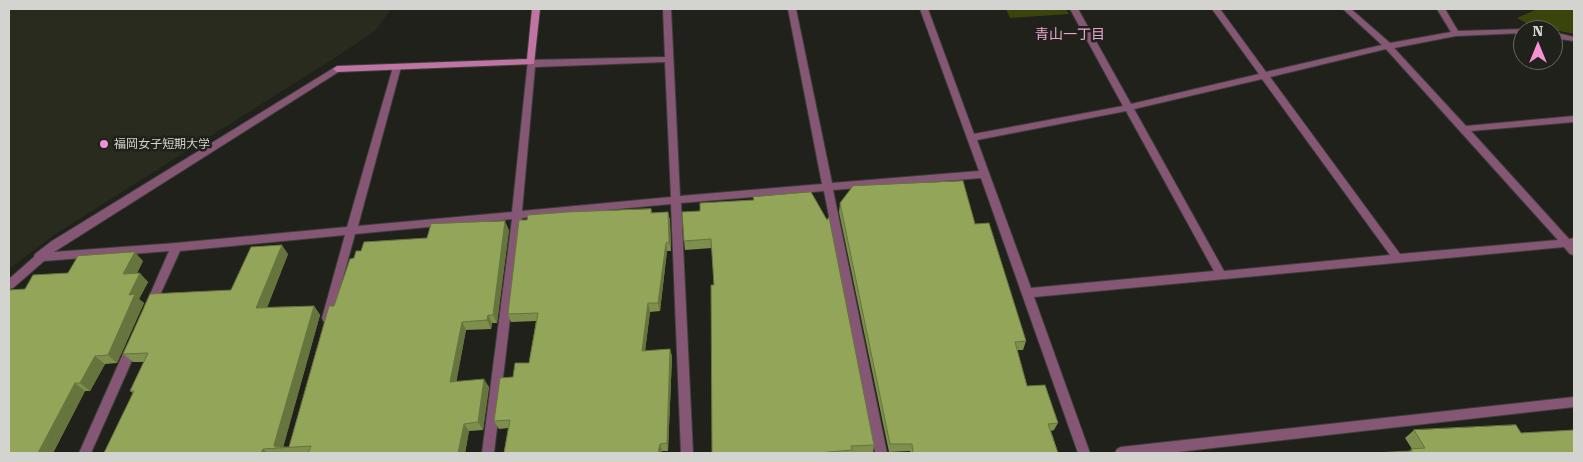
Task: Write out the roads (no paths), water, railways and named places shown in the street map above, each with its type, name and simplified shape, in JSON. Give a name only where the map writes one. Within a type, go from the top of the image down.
[{"type":"street","points":[[488,453],[517,215],[536,9]]},
{"type":"street","points":[[667,9],[686,453]]},
{"type":"street","points":[[792,9],[826,187],[881,453]]},
{"type":"street","points":[[924,9],[971,138],[982,174],[1029,293],[1084,453]]},
{"type":"street","points":[[1074,9],[1222,276]]},
{"type":"street","points":[[1216,9],[1398,259]]},
{"type":"street","points":[[1347,9],[1388,46],[1572,245]]},
{"type":"street","points":[[1441,9],[1456,34]]},
{"type":"street","points":[[971,138],[1128,108],[1388,46],[1456,34],[1513,31]]},
{"type":"street","points":[[9,285],[56,244],[337,69],[670,59]]},
{"type":"street","points":[[322,333],[398,66]]},
{"type":"street","points":[[1464,129],[1574,119]]},
{"type":"street","points":[[39,257],[176,247],[676,200],[982,174]]},
{"type":"street","points":[[1029,293],[1572,245]]},
{"type":"street","points":[[144,319],[176,247]]},
{"type":"street","points":[[85,453],[136,337]]},
{"type":"street","points":[[1121,453],[1574,402]]},
{"type":"place","name":"福岡女子短期大学","points":[[104,144]]},
{"type":"district","name":"青山一丁目","points":[[1070,35]]}]
